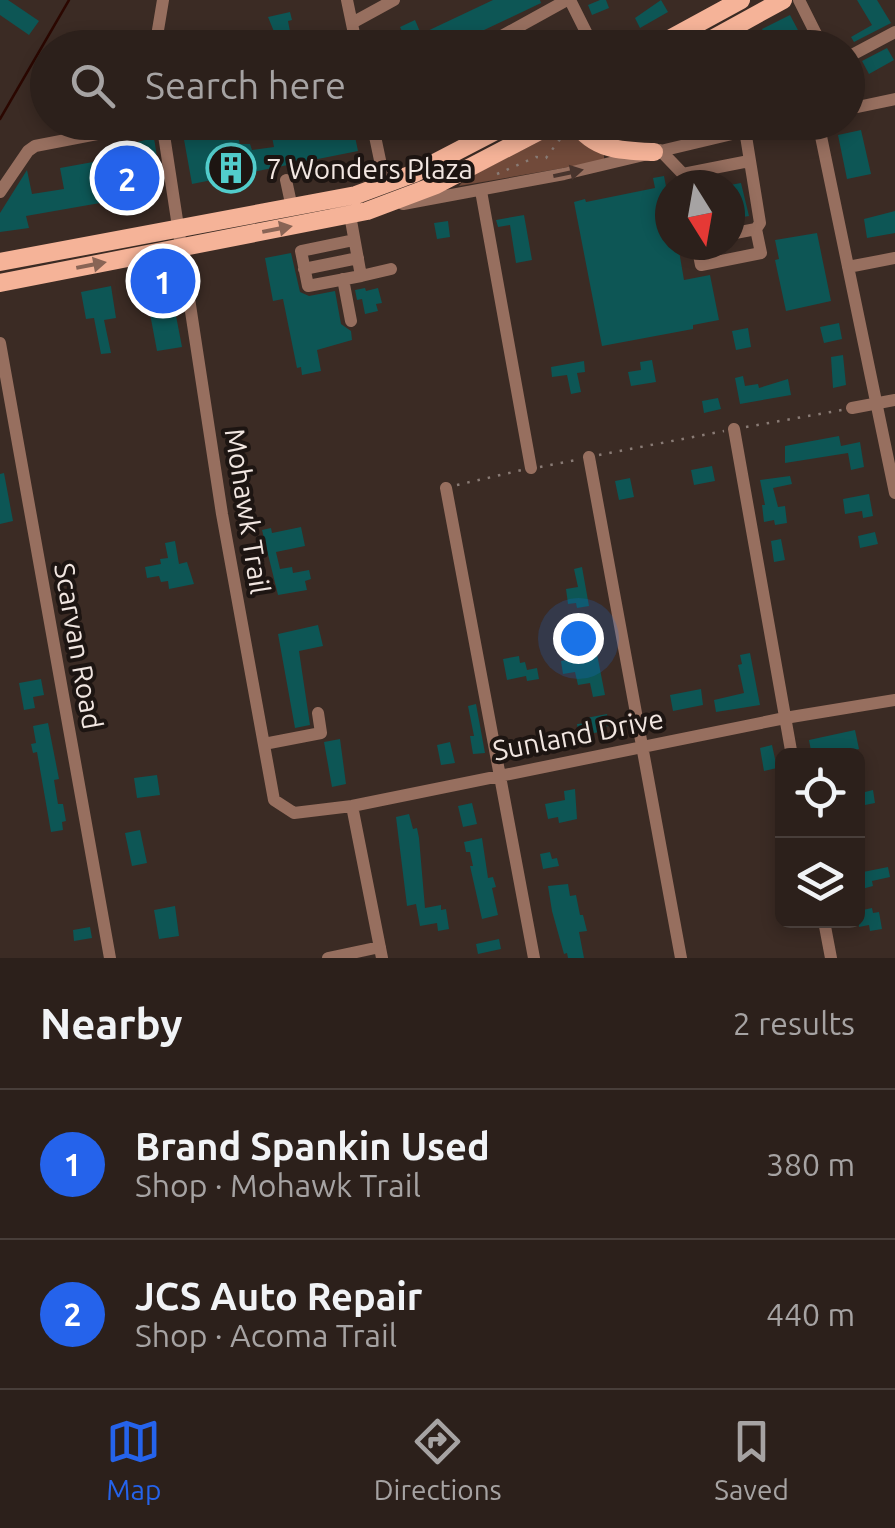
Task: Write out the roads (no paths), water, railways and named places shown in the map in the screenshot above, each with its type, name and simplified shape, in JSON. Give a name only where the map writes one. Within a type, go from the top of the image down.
[{"type":"main road","points":[[686,30],[741,0]]},
{"type":"main road","points":[[729,30],[784,0]]},
{"type":"main road","points":[[0,282],[356,195],[480,140]]},
{"type":"main road","points":[[0,262],[358,213],[436,185],[522,140]]},
{"type":"main road","points":[[592,140],[616,151],[657,151]]},
{"type":"street","points":[[158,30],[163,0]]},
{"type":"street","points":[[347,0],[353,30]]},
{"type":"street","points":[[352,24],[394,0]]},
{"type":"street","points":[[513,30],[568,0],[584,30]]},
{"type":"street","points":[[799,0],[814,30]]},
{"type":"street","points":[[865,48],[895,32]]},
{"type":"street","points":[[865,103],[895,98]]},
{"type":"street","points":[[0,192],[28,151],[66,140]]},
{"type":"street","name":"Mohawk Trail","points":[[163,140],[222,514],[274,800]]},
{"type":"street","points":[[376,140],[385,184]]},
{"type":"street","points":[[361,276],[354,240],[358,213],[483,190],[703,140]]},
{"type":"street","points":[[745,256],[760,253],[756,229],[760,214],[746,140]]},
{"type":"street","points":[[822,140],[895,493]]},
{"type":"street","points":[[657,151],[675,170]]},
{"type":"street","points":[[716,170],[749,161]]},
{"type":"street","points":[[286,180],[292,208]]},
{"type":"street","points":[[483,190],[531,468]]},
{"type":"street","points":[[745,231],[756,229]]},
{"type":"street","points":[[354,240],[301,251],[308,286],[392,269]]},
{"type":"street","points":[[304,269],[358,258]]},
{"type":"street","points":[[848,267],[895,258]]},
{"type":"street","points":[[700,260],[701,265],[726,260]]},
{"type":"street","points":[[342,279],[350,320]]},
{"type":"street","name":"Scarvan Road","points":[[0,343],[110,958]]},
{"type":"street","points":[[852,408],[895,400]]},
{"type":"street","points":[[734,430],[791,748]]},
{"type":"street","points":[[589,457],[681,958]]},
{"type":"street","points":[[446,488],[534,958]]},
{"type":"street","name":"Sunland Drive","points":[[274,800],[294,814],[352,806],[785,718],[895,700]]},
{"type":"street","points":[[264,744],[321,733],[318,713]]},
{"type":"street","points":[[328,958],[381,952],[352,806]]},
{"type":"street","points":[[825,928],[831,958]]},
{"type":"waterway","points":[[52,30],[69,0]]},
{"type":"waterway","points":[[0,119],[30,67]]},
{"type":"place","name":"7 Wonders Plaza","points":[[231,168]]},
{"type":"place","name":"JCS Auto Repair","points":[[127,178]]},
{"type":"place","name":"Brand Spankin Used","points":[[163,281]]}]
